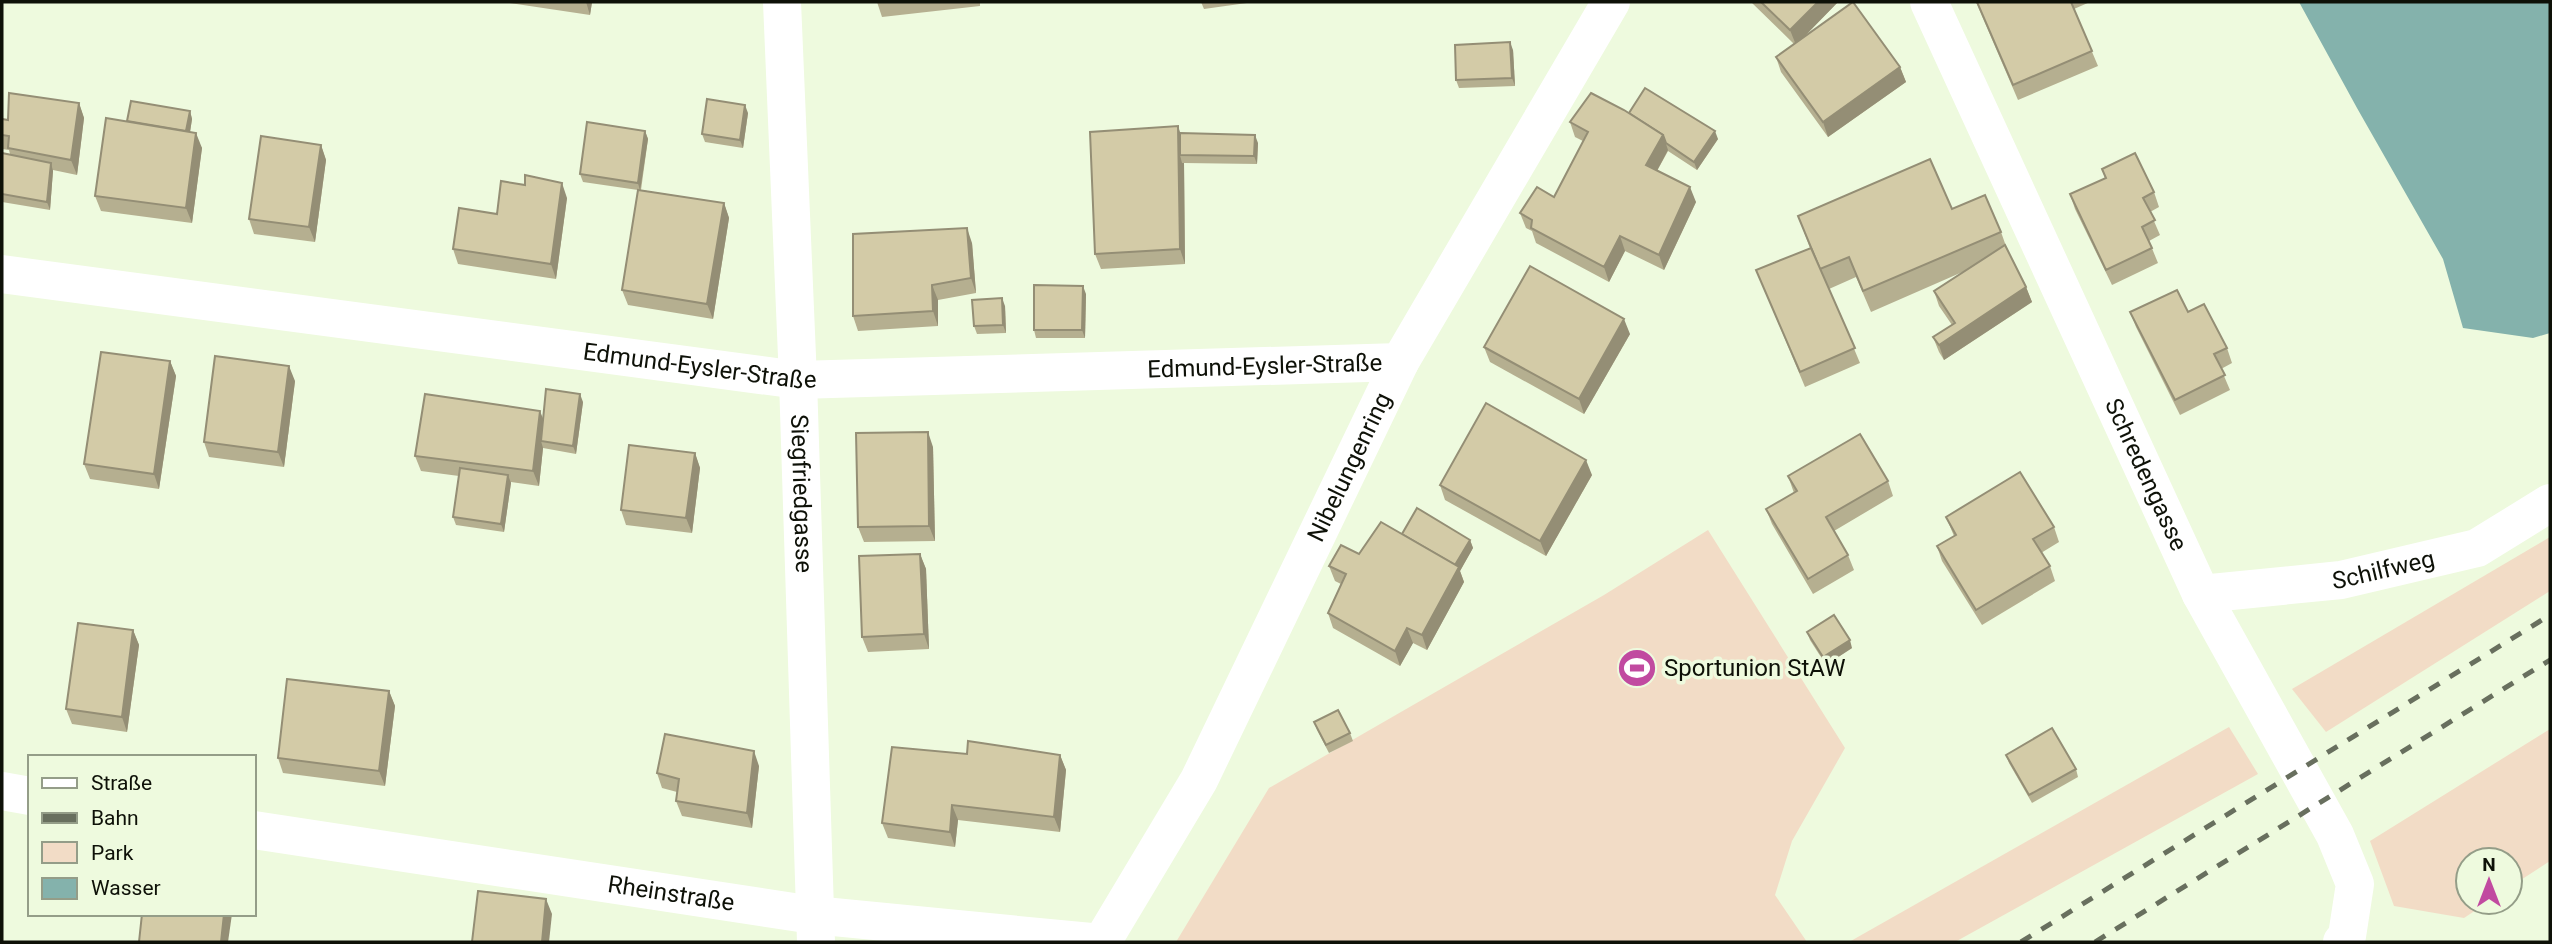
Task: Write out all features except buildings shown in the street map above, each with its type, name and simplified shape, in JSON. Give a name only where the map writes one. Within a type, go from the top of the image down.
[{"type":"street","name":"Siegfriedgasse","points":[[782,2],[798,380],[815,929]]},
{"type":"street","name":"Nibelungenring","points":[[1102,942],[1199,780],[1400,362],[1611,2]]},
{"type":"street","name":"Schredengasse","points":[[1929,2],[2201,594],[2336,835],[2355,884],[2347,936],[2342,942]]},
{"type":"street","name":"Edmund-Eysler-Straße","points":[[2,274],[798,380],[1400,362]]},
{"type":"street","name":"Schilfweg","points":[[2201,594],[2341,580],[2477,548],[2550,503]]},
{"type":"street","points":[[2,791],[28,796]]},
{"type":"street","name":"Rheinstraße","points":[[256,830],[815,929],[1091,942]]},
{"type":"green space","name":"Sportunion StAW","points":[[1708,530],[1845,748],[1792,841],[1775,895],[1807,942],[1176,942],[1269,788],[1604,595]]},
{"type":"green space","points":[[2550,537],[2550,591],[2326,732],[2292,689]]},
{"type":"green space","points":[[2229,727],[2258,774],[1955,942],[1849,942]]},
{"type":"green space","points":[[2550,729],[2550,861],[2524,878],[2524,846],[2454,846],[2454,916],[2467,916],[2464,918],[2394,906],[2370,841]]},
{"type":"water","points":[[2299,2],[2550,2],[2550,333],[2533,338],[2463,328],[2443,259]]},
{"type":"railway","points":[[2021,942],[2550,615]]},
{"type":"railway","points":[[2095,942],[2550,660]]},
{"type":"place","name":"Sportunion StAW","points":[[1637,668]]}]
